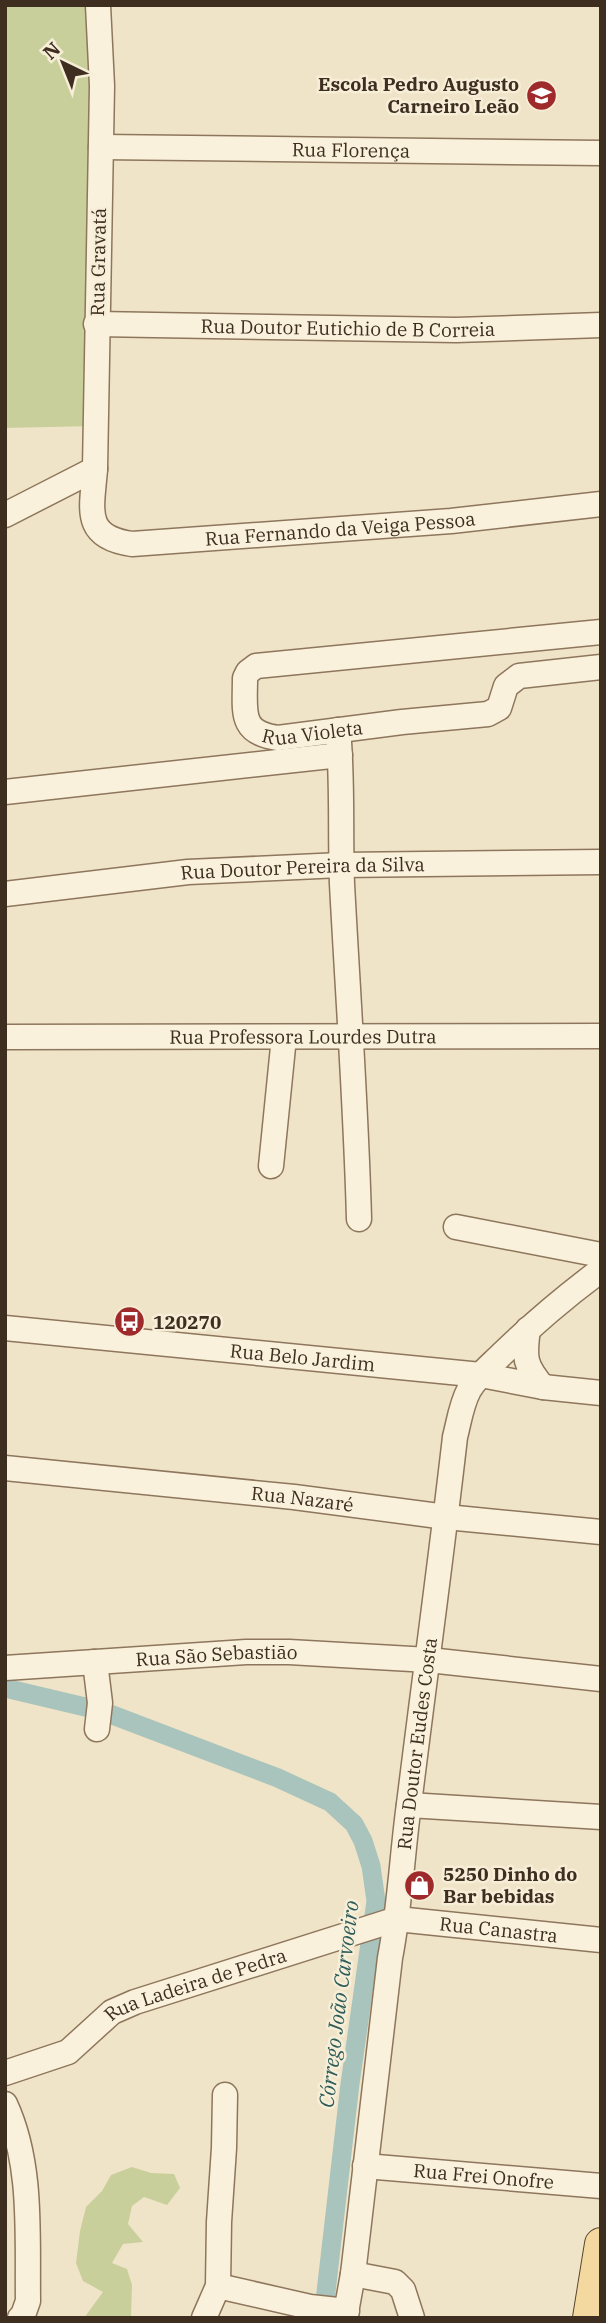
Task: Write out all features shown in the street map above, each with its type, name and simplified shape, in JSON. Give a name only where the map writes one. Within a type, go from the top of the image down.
[{"type":"main road","points":[[589,2318],[601,2244]]},
{"type":"street","name":"Rua Gravatá","points":[[92,518],[102,86],[98,5]]},
{"type":"street","name":"Rua Florença","points":[[101,146],[601,153]]},
{"type":"street","name":"Rua Doutor Eutichio de B Correia","points":[[96,324],[456,330],[601,326]]},
{"type":"street","points":[[5,515],[95,470]]},
{"type":"street","name":"Rua Fernando da Veiga Pessoa","points":[[92,518],[98,532],[114,541],[132,544],[451,521],[601,504]]},
{"type":"street","name":"Rua Violeta","points":[[601,632],[256,666],[245,678],[248,725],[263,736],[339,743],[488,714],[499,708],[506,686],[519,676],[601,667]]},
{"type":"street","points":[[5,792],[339,743]]},
{"type":"street","name":"Rua Violeta","points":[[339,743],[341,865],[359,1219]]},
{"type":"street","name":"Rua Doutor Pereira da Silva","points":[[5,894],[188,872],[341,865],[601,862]]},
{"type":"street","name":"Rua Professora Lourdes Dutra","points":[[5,1037],[601,1036]]},
{"type":"street","points":[[271,1166],[284,1037]]},
{"type":"street","points":[[456,1227],[601,1255]]},
{"type":"street","name":"Rua Doutor Eudes Costa","points":[[343,2313],[353,2274],[390,1958],[391,1921],[429,1660],[455,1437],[461,1411],[469,1390],[481,1375],[528,1329],[601,1270]]},
{"type":"street","name":"Rua Belo Jardim","points":[[5,1328],[481,1375],[543,1387],[601,1393]]},
{"type":"street","points":[[528,1329],[524,1354],[526,1363],[531,1374],[543,1387]]},
{"type":"street","name":"Rua Nazaré","points":[[5,1468],[601,1532]]},
{"type":"street","name":"Rua São Sebastião","points":[[5,1668],[289,1652],[429,1660],[601,1679]]},
{"type":"street","points":[[95,1662],[100,1703],[97,1729]]},
{"type":"street","points":[[408,1805],[601,1817]]},
{"type":"street","name":"Rua Ladeira de Pedra","points":[[5,2073],[68,2052],[112,2012],[135,2002],[391,1921]]},
{"type":"street","name":"Rua Canastra","points":[[391,1921],[601,1940]]},
{"type":"street","points":[[204,2318],[218,2286],[225,2095]]},
{"type":"street","points":[[5,2104],[20,2152],[26,2203],[28,2301],[20,2318]]},
{"type":"street","name":"Rua Frei Onofre","points":[[365,2166],[601,2186]]},
{"type":"street","points":[[353,2274],[396,2282],[404,2290],[412,2318]]},
{"type":"street","points":[[218,2286],[343,2313]]},
{"type":"green space","points":[[5,5],[98,5],[95,426],[5,428]]},
{"type":"green space","points":[[132,2167],[151,2173],[174,2174],[180,2188],[167,2205],[144,2197],[132,2206],[128,2224],[143,2242],[123,2244],[112,2263],[127,2269],[132,2285],[131,2318],[84,2318],[103,2292],[83,2281],[76,2263],[86,2207],[102,2191],[111,2175]]},
{"type":"waterway","name":"Córrego João Carvoeiro","points":[[5,1688],[102,1711],[278,1778],[330,1802],[354,1824],[363,1841],[371,1866],[376,1901],[350,2084],[323,2318]]},
{"type":"place","name":"Escola Pedro Augusto Carneiro Leão","points":[[542,95]]},
{"type":"place","name":"120270","points":[[130,1322]]},
{"type":"place","name":"5250 Dinho do Bar bebidas","points":[[420,1885]]}]
